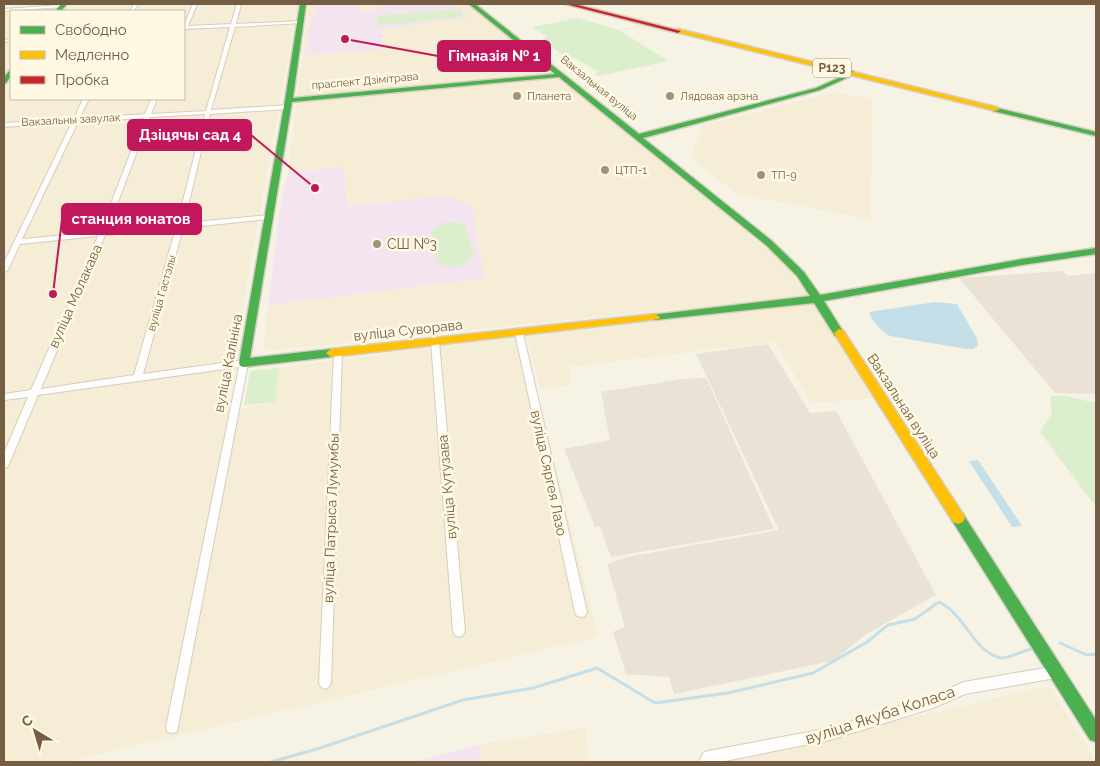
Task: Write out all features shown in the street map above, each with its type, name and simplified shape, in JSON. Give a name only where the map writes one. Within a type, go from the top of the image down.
[{"type":"main road","name":"вуліца Калініна","points":[[244,363],[289,104],[303,4]]},
{"type":"main road","name":"Вакзальная вуліца","points":[[472,4],[769,241],[801,274],[1096,734]]},
{"type":"main road","name":"Р123","points":[[568,4],[1096,134]]},
{"type":"main road","name":"Вакзальная вуліца","points":[[638,137],[818,89],[847,76],[850,72]]},
{"type":"main road","name":"праспект Дзімітрава","points":[[289,104],[562,75]]},
{"type":"main road","name":"вуліца Суворава","points":[[244,363],[817,299],[1022,262],[1096,251]]},
{"type":"street","points":[[185,26],[195,4]]},
{"type":"street","name":"вуліца Гастэлы","points":[[138,378],[180,226],[208,112],[239,4]]},
{"type":"street","points":[[4,10],[61,7]]},
{"type":"street","points":[[185,28],[301,22]]},
{"type":"street","points":[[4,270],[86,100]]},
{"type":"street","name":"вуліца Молакава","points":[[4,464],[102,235],[154,100]]},
{"type":"street","name":"Вакзальны завулак","points":[[4,125],[208,112],[289,104]]},
{"type":"street","points":[[18,242],[269,217]]},
{"type":"street","name":"вуліца Сяргея Лазо","points":[[519,333],[581,612]]},
{"type":"street","name":"вуліца Кутузава","points":[[435,342],[458,631]]},
{"type":"street","name":"вуліца Патрыса Лумумбы","points":[[325,683],[338,353]]},
{"type":"street","name":"вуліца Суворава","points":[[4,398],[244,363]]},
{"type":"street","name":"вуліца Калініна","points":[[172,727],[244,363]]},
{"type":"street","name":"вуліца Якуба Коласа","points":[[706,762],[708,758],[830,734],[933,702],[964,688],[1056,672]]},
{"type":"shaded area","points":[[70,4],[298,4],[223,412],[275,402],[279,368],[523,335],[598,637],[66,762],[4,762],[4,11],[10,11],[10,100],[185,100],[185,10],[20,10],[67,7]]},
{"type":"shaded area","points":[[309,4],[472,4],[529,48],[783,262],[810,296],[263,351],[268,305],[484,278],[472,208],[447,196],[347,206],[344,167],[288,172]]},
{"type":"shaded area","points":[[315,4],[359,4],[359,11],[381,9],[381,4],[454,4],[462,10],[467,18],[382,29],[382,50],[305,55],[313,15],[333,13],[314,14]]},
{"type":"shaded area","points":[[833,93],[873,98],[870,219],[737,194],[691,158],[702,125]]},
{"type":"shaded area","name":"СШ №3","points":[[344,167],[347,206],[447,196],[472,206],[484,278],[268,305],[280,209],[288,172]]},
{"type":"shaded area","points":[[1062,271],[1068,276],[1096,273],[1096,394],[1055,393],[959,278]]},
{"type":"shaded area","points":[[814,304],[877,398],[812,403],[775,342],[568,367],[572,385],[540,389],[526,335]]},
{"type":"shaded area","points":[[768,344],[810,413],[836,411],[936,595],[868,633],[832,661],[674,694],[669,677],[626,674],[613,632],[625,627],[607,564],[627,557],[779,530],[696,354]]},
{"type":"shaded area","points":[[706,378],[774,529],[611,557],[600,527],[595,527],[564,449],[610,440],[601,392],[682,379]]},
{"type":"shaded area","points":[[1049,686],[1096,762],[717,762]]},
{"type":"shaded area","points":[[586,728],[589,762],[483,762],[480,744]]},
{"type":"shaded area","points":[[480,744],[481,762],[414,762]]},
{"type":"green space","points":[[460,10],[462,15],[460,17],[378,26],[377,16]]},
{"type":"green space","points":[[578,18],[619,30],[668,61],[599,76],[595,74],[597,71],[594,69],[575,58],[570,59],[556,50],[543,39],[547,37],[533,27]]},
{"type":"green space","points":[[445,222],[465,225],[474,255],[467,263],[457,267],[447,267],[437,262],[431,230]]},
{"type":"green space","points":[[279,368],[275,402],[244,405],[250,371]]},
{"type":"green space","points":[[1050,396],[1065,396],[1096,403],[1096,507],[1040,432],[1052,413]]},
{"type":"water","points":[[935,302],[957,304],[977,339],[978,346],[973,349],[967,349],[890,336],[877,326],[869,312]]},
{"type":"water","points":[[978,460],[1022,526],[1012,527],[969,461]]},
{"type":"waterway","points":[[271,762],[320,748],[463,700],[533,688],[597,668],[655,703],[728,693],[813,673],[867,642],[888,625],[915,619],[939,602],[956,615],[976,641],[992,655],[1004,658],[1034,648]]},
{"type":"waterway","points":[[1060,643],[1087,655],[1096,654]]},
{"type":"traffic: fast","points":[[59,10],[64,4]]},
{"type":"traffic: fast","points":[[303,4],[289,100],[244,363],[331,353]]},
{"type":"traffic: fast","points":[[472,4],[769,243],[801,274],[839,333]]},
{"type":"traffic: fast","points":[[638,137],[818,89],[847,76],[851,72]]},
{"type":"traffic: fast","points":[[4,82],[10,73]]},
{"type":"traffic: fast","points":[[289,100],[562,75]]},
{"type":"traffic: fast","points":[[996,109],[1096,134]]},
{"type":"traffic: fast","points":[[817,299],[1022,262],[1096,251]]},
{"type":"traffic: fast","points":[[655,317],[817,299]]},
{"type":"traffic: fast","points":[[958,518],[1096,734]]},
{"type":"traffic: slow","points":[[678,31],[996,109]]},
{"type":"traffic: slow","points":[[331,353],[655,317]]},
{"type":"traffic: slow","points":[[839,333],[958,518]]},
{"type":"traffic: jam","points":[[568,4],[678,31]]},
{"type":"place","name":"Гімназія № 1","points":[[345,39]]},
{"type":"place","name":"Планета","points":[[517,96]]},
{"type":"place","name":"Лядовая арэна","points":[[670,96]]},
{"type":"place","name":"ЦТП-1","points":[[605,170]]},
{"type":"place","name":"ТП-9","points":[[761,175]]},
{"type":"place","name":"Дзіцячы сад 4","points":[[315,188]]},
{"type":"place","name":"СШ №3","points":[[377,244]]},
{"type":"place","name":"станция юнатов","points":[[53,294]]}]
